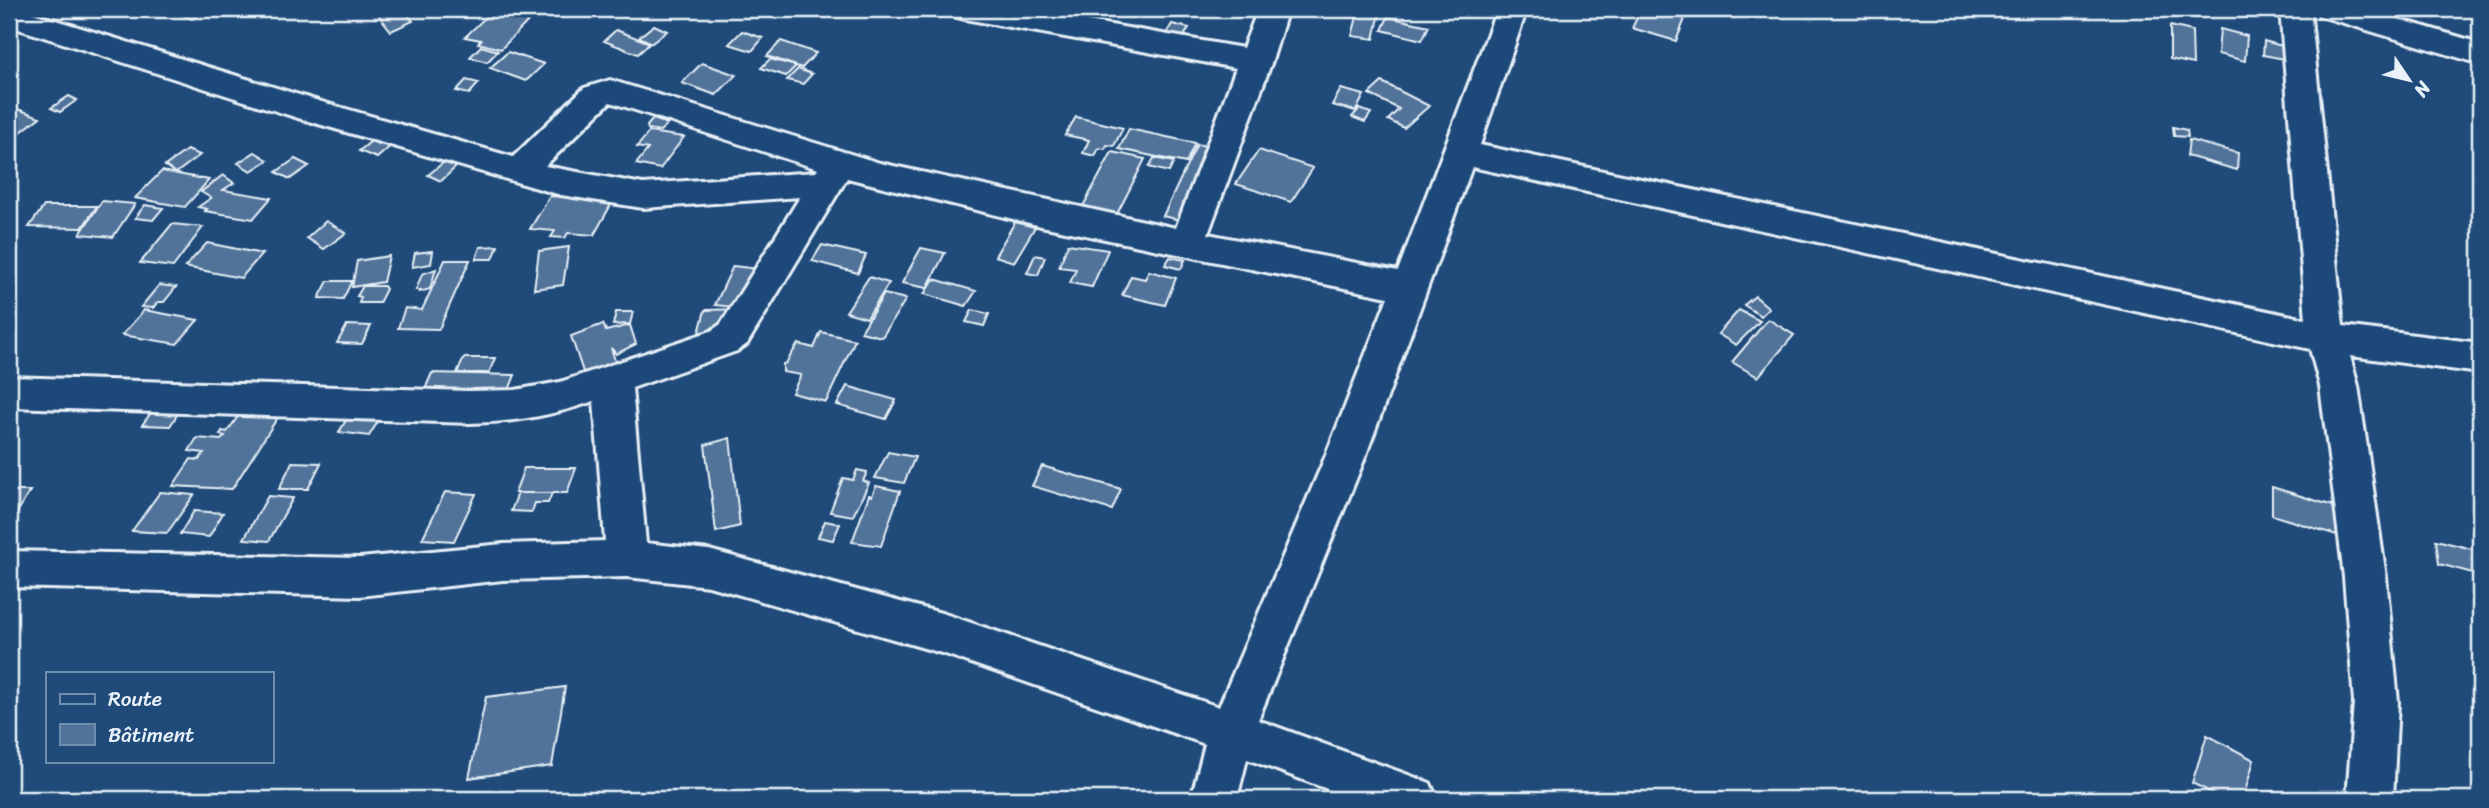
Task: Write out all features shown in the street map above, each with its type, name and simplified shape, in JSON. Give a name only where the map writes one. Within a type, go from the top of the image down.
[{"type":"street","points":[[965,9],[1256,61]]},
{"type":"street","points":[[1187,242],[1273,9]]},
{"type":"street","points":[[1214,799],[1231,732],[1346,455],[1512,9]]},
{"type":"street","points":[[2295,9],[2326,338],[2339,386],[2365,577],[2376,702],[2370,799]]},
{"type":"street","points":[[2331,9],[2480,54]]},
{"type":"street","points":[[20,21],[561,183],[643,196],[768,186],[833,174]]},
{"type":"street","points":[[520,171],[595,96],[610,91],[833,174],[920,186],[1138,234],[1408,287]]},
{"type":"street","points":[[1460,153],[2326,338],[2480,358]]},
{"type":"street","points":[[9,393],[480,407],[515,406],[560,397],[724,341],[734,334],[833,174]]},
{"type":"street","points":[[612,381],[627,559]]},
{"type":"street","points":[[9,569],[360,577],[503,562],[627,559],[709,568],[945,634],[1231,732],[1414,799]]},
{"type":"building","points":[[208,9],[192,19],[172,11]]},
{"type":"building","points":[[374,9],[403,9],[413,21],[391,31]]},
{"type":"building","points":[[494,9],[540,9],[501,49],[478,43],[481,40],[465,37]]},
{"type":"building","points":[[1217,9],[1262,9],[1257,17]]},
{"type":"building","points":[[1359,9],[1381,9],[1374,39],[1352,36]]},
{"type":"building","points":[[1641,9],[1685,19],[1676,41],[1632,28]]},
{"type":"building","points":[[1388,17],[1429,26],[1422,40],[1382,30]]},
{"type":"building","points":[[1172,24],[1189,28],[1183,38],[1166,34]]},
{"type":"building","points":[[654,25],[667,31],[652,43],[639,37]]},
{"type":"building","points":[[2170,26],[2192,31],[2193,64],[2170,59]]},
{"type":"building","points":[[2220,29],[2247,36],[2245,61],[2218,54]]},
{"type":"building","points":[[616,30],[650,43],[638,54],[604,41]]},
{"type":"building","points":[[742,31],[763,38],[752,51],[729,44]]},
{"type":"building","points":[[781,41],[816,53],[802,68],[767,56]]},
{"type":"building","points":[[2264,41],[2282,46],[2284,59],[2263,55]]},
{"type":"building","points":[[481,46],[498,51],[487,62],[470,57]]},
{"type":"building","points":[[508,52],[544,64],[526,81],[490,68]]},
{"type":"building","points":[[770,59],[796,66],[786,76],[761,68]]},
{"type":"building","points":[[702,63],[736,75],[716,95],[682,83]]},
{"type":"building","points":[[798,69],[812,74],[803,84],[787,80]]},
{"type":"building","points":[[466,80],[479,83],[469,94],[456,91]]},
{"type":"building","points":[[1382,82],[1429,106],[1404,128],[1388,120],[1399,109],[1369,94]]},
{"type":"building","points":[[1341,89],[1364,95],[1356,111],[1332,105]]},
{"type":"building","points":[[69,96],[77,100],[60,112],[51,108]]},
{"type":"building","points":[[9,106],[40,117],[13,138],[9,136]]},
{"type":"building","points":[[1359,109],[1371,113],[1365,122],[1352,117]]},
{"type":"building","points":[[1076,117],[1123,128],[1114,146],[1099,148],[1095,156],[1083,153],[1089,140],[1065,135]]},
{"type":"building","points":[[653,119],[668,124],[660,131],[648,129],[647,126]]},
{"type":"building","points":[[2173,127],[2187,130],[2188,137],[2174,136]]},
{"type":"building","points":[[1129,129],[1195,143],[1186,163],[1119,149]]},
{"type":"building","points":[[649,132],[684,137],[660,169],[636,164],[648,149],[637,147]]},
{"type":"building","points":[[375,138],[393,144],[377,158],[359,151]]},
{"type":"building","points":[[2189,140],[2238,153],[2237,170],[2187,156]]},
{"type":"building","points":[[1197,144],[1214,148],[1180,220],[1163,216]]},
{"type":"building","points":[[187,150],[200,155],[176,173],[165,166]]},
{"type":"building","points":[[1259,150],[1313,168],[1291,202],[1236,184]]},
{"type":"building","points":[[255,152],[268,160],[251,171],[238,163]]},
{"type":"building","points":[[1112,152],[1145,159],[1116,216],[1082,208]]},
{"type":"building","points":[[1154,158],[1174,162],[1169,172],[1149,167]]},
{"type":"building","points":[[295,159],[309,166],[290,179],[276,172]]},
{"type":"building","points":[[444,162],[457,166],[441,181],[428,175]]},
{"type":"building","points":[[162,171],[209,180],[185,207],[135,198]]},
{"type":"building","points":[[223,175],[234,183],[223,190],[271,198],[253,219],[205,211],[207,209],[198,207],[211,198],[201,192]]},
{"type":"building","points":[[550,196],[613,201],[594,235],[568,233],[565,238],[551,237],[555,231],[530,229]]},
{"type":"building","points":[[102,201],[135,204],[113,237],[80,234]]},
{"type":"building","points":[[145,205],[163,208],[153,220],[135,218]]},
{"type":"building","points":[[44,206],[97,206],[82,228],[29,227]]},
{"type":"building","points":[[326,221],[346,233],[324,249],[307,238]]},
{"type":"building","points":[[1015,222],[1035,227],[1014,262],[995,256]]},
{"type":"building","points":[[172,224],[203,227],[173,267],[140,263]]},
{"type":"building","points":[[207,243],[262,254],[241,278],[185,267]]},
{"type":"building","points":[[1068,244],[1108,250],[1092,287],[1070,283],[1076,269],[1059,267]]},
{"type":"building","points":[[822,245],[866,255],[858,273],[812,261]]},
{"type":"building","points":[[498,246],[493,259],[476,259],[480,247]]},
{"type":"building","points":[[569,247],[563,285],[534,289],[539,251]]},
{"type":"building","points":[[921,248],[945,253],[927,288],[902,283]]},
{"type":"building","points":[[433,251],[431,264],[412,267],[415,253]]},
{"type":"building","points":[[1035,255],[1045,257],[1038,275],[1027,273]]},
{"type":"building","points":[[389,256],[383,282],[352,287],[357,261]]},
{"type":"building","points":[[1170,257],[1185,260],[1181,269],[1165,265]]},
{"type":"building","points":[[445,260],[470,260],[439,329],[398,328],[405,308],[422,310]]},
{"type":"building","points":[[733,266],[759,269],[742,308],[715,305]]},
{"type":"building","points":[[436,269],[430,289],[420,292],[421,290],[416,290],[422,274]]},
{"type":"building","points":[[1149,271],[1176,278],[1165,305],[1122,295],[1131,276],[1145,279]]},
{"type":"building","points":[[869,277],[889,283],[867,318],[846,312]]},
{"type":"building","points":[[934,279],[976,291],[966,306],[924,294]]},
{"type":"building","points":[[328,281],[352,281],[343,299],[319,298]]},
{"type":"building","points":[[159,285],[176,287],[164,302],[158,302],[153,308],[141,307]]},
{"type":"building","points":[[363,286],[384,286],[386,289],[379,303],[359,303],[361,297],[357,296]]},
{"type":"building","points":[[884,294],[906,299],[882,337],[861,332]]},
{"type":"building","points":[[1755,296],[1769,308],[1761,316],[1744,305]]},
{"type":"building","points":[[740,309],[730,330],[697,341],[705,310]]},
{"type":"building","points":[[144,310],[198,320],[177,344],[122,335]]},
{"type":"building","points":[[972,310],[989,314],[984,326],[966,322]]},
{"type":"building","points":[[1739,310],[1760,321],[1736,345],[1718,334]]},
{"type":"building","points":[[616,312],[633,312],[630,324],[613,325]]},
{"type":"building","points":[[1768,319],[1794,335],[1758,377],[1732,362]]},
{"type":"building","points":[[603,324],[606,331],[630,325],[636,344],[616,354],[611,348],[616,364],[584,375],[571,336]]},
{"type":"building","points":[[347,325],[371,326],[362,344],[337,343]]},
{"type":"building","points":[[821,332],[855,340],[826,402],[792,393],[801,375],[783,372],[783,364],[798,344],[814,348]]},
{"type":"building","points":[[464,358],[495,358],[489,373],[457,373]]},
{"type":"building","points":[[432,373],[515,375],[505,400],[421,398]]},
{"type":"building","points":[[847,386],[896,400],[886,419],[837,405]]},
{"type":"building","points":[[159,402],[184,404],[170,426],[142,425]]},
{"type":"building","points":[[246,405],[285,406],[232,489],[173,486],[191,459],[199,460],[204,453],[189,451],[197,438],[221,440],[225,436],[220,435],[222,431],[227,432]]},
{"type":"building","points":[[351,412],[382,415],[369,436],[339,432]]},
{"type":"building","points":[[730,438],[740,526],[716,532],[705,445]]},
{"type":"building","points":[[888,452],[915,457],[904,483],[875,478]]},
{"type":"building","points":[[292,462],[321,463],[308,489],[279,489]]},
{"type":"building","points":[[1042,466],[1121,489],[1112,510],[1032,486]]},
{"type":"building","points":[[524,468],[576,468],[567,493],[515,493]]},
{"type":"building","points":[[857,470],[867,472],[863,481],[869,483],[853,516],[830,512],[843,478],[853,480]]},
{"type":"building","points":[[876,486],[900,491],[881,546],[852,542],[869,495],[872,496]]},
{"type":"building","points":[[2272,487],[2343,509],[2343,537],[2272,515]]},
{"type":"building","points":[[9,491],[30,491],[9,526]]},
{"type":"building","points":[[160,492],[194,495],[167,533],[132,531]]},
{"type":"building","points":[[445,492],[476,494],[454,541],[422,539]]},
{"type":"building","points":[[518,493],[552,493],[548,503],[535,503],[532,512],[511,511]]},
{"type":"building","points":[[268,496],[293,498],[269,541],[244,539]]},
{"type":"building","points":[[194,511],[223,513],[209,537],[180,534]]},
{"type":"building","points":[[825,521],[840,524],[833,540],[818,537]]},
{"type":"building","points":[[2436,540],[2480,551],[2480,575],[2439,564]]},
{"type":"building","points":[[565,687],[552,766],[469,778],[486,697]]},
{"type":"building","points":[[2207,735],[2254,760],[2243,799],[2224,799],[2192,783]]}]
